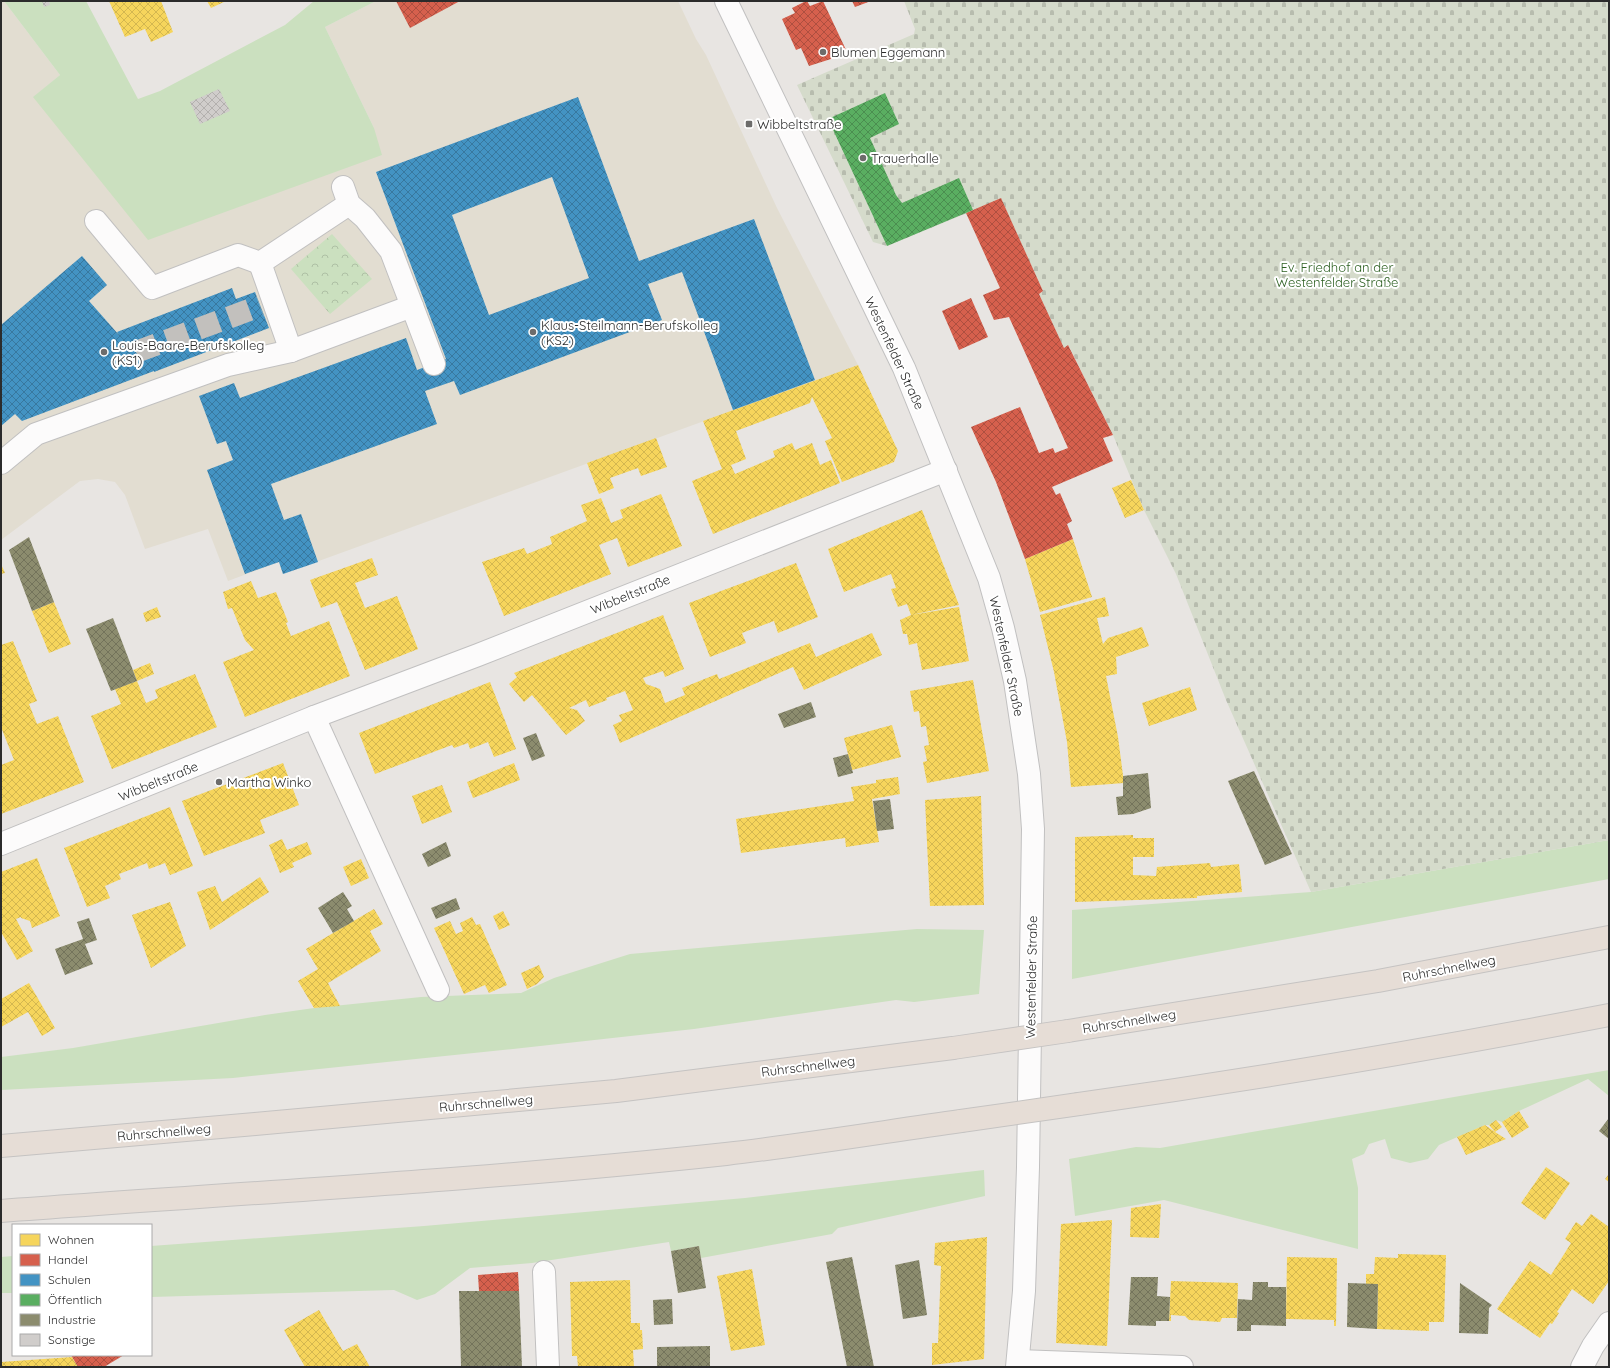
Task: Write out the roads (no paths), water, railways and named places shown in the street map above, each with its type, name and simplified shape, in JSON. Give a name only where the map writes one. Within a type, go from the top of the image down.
[{"type":"highway","name":"Ruhrschnellweg","points":[[1,1146],[616,1091],[953,1048],[1378,981],[1609,937]]},
{"type":"highway","points":[[1,1211],[474,1177],[728,1154],[1157,1093],[1514,1033],[1609,1015]]},
{"type":"highway","points":[[1514,1033],[1609,1031]]},
{"type":"street","name":"Westenfelder Straße","points":[[726,1],[904,368],[989,578],[1003,628],[1015,681],[1029,774],[1033,829],[1028,1167],[1024,1291],[1018,1364]]},
{"type":"street","points":[[260,263],[346,196],[391,251],[434,364]]},
{"type":"street","points":[[96,221],[152,288],[238,255],[260,263]]},
{"type":"street","points":[[260,263],[267,303],[291,351]]},
{"type":"street","points":[[1,463],[36,434],[228,365],[291,351],[412,306]]},
{"type":"street","name":"Wibbeltstraße","points":[[1,844],[314,717],[493,649],[946,470]]},
{"type":"street","points":[[314,717],[438,990]]},
{"type":"street","points":[[544,1272],[548,1367]]},
{"type":"street","points":[[1582,1367],[1593,1346],[1609,1323]]},
{"type":"street","points":[[1018,1364],[1182,1367]]},
{"type":"tunnel","points":[[136,352],[260,306]]},
{"type":"place","name":"Blumen Eggemann","points":[[823,52]]},
{"type":"place","name":"Wibbeltstraße","points":[[749,124]]},
{"type":"place","name":"Trauerhalle","points":[[863,158]]},
{"type":"place","name":"Klaus-Steilmann-Berufskolleg (KS2)","points":[[533,332]]},
{"type":"place","name":"Louis-Baare-Berufskolleg (KS1)","points":[[104,352]]},
{"type":"place","name":"Martha Winko","points":[[219,782]]},
{"type":"park label","name":"Ev. Friedhof an der Westenfelder Straße","points":[[1337,274]]}]
